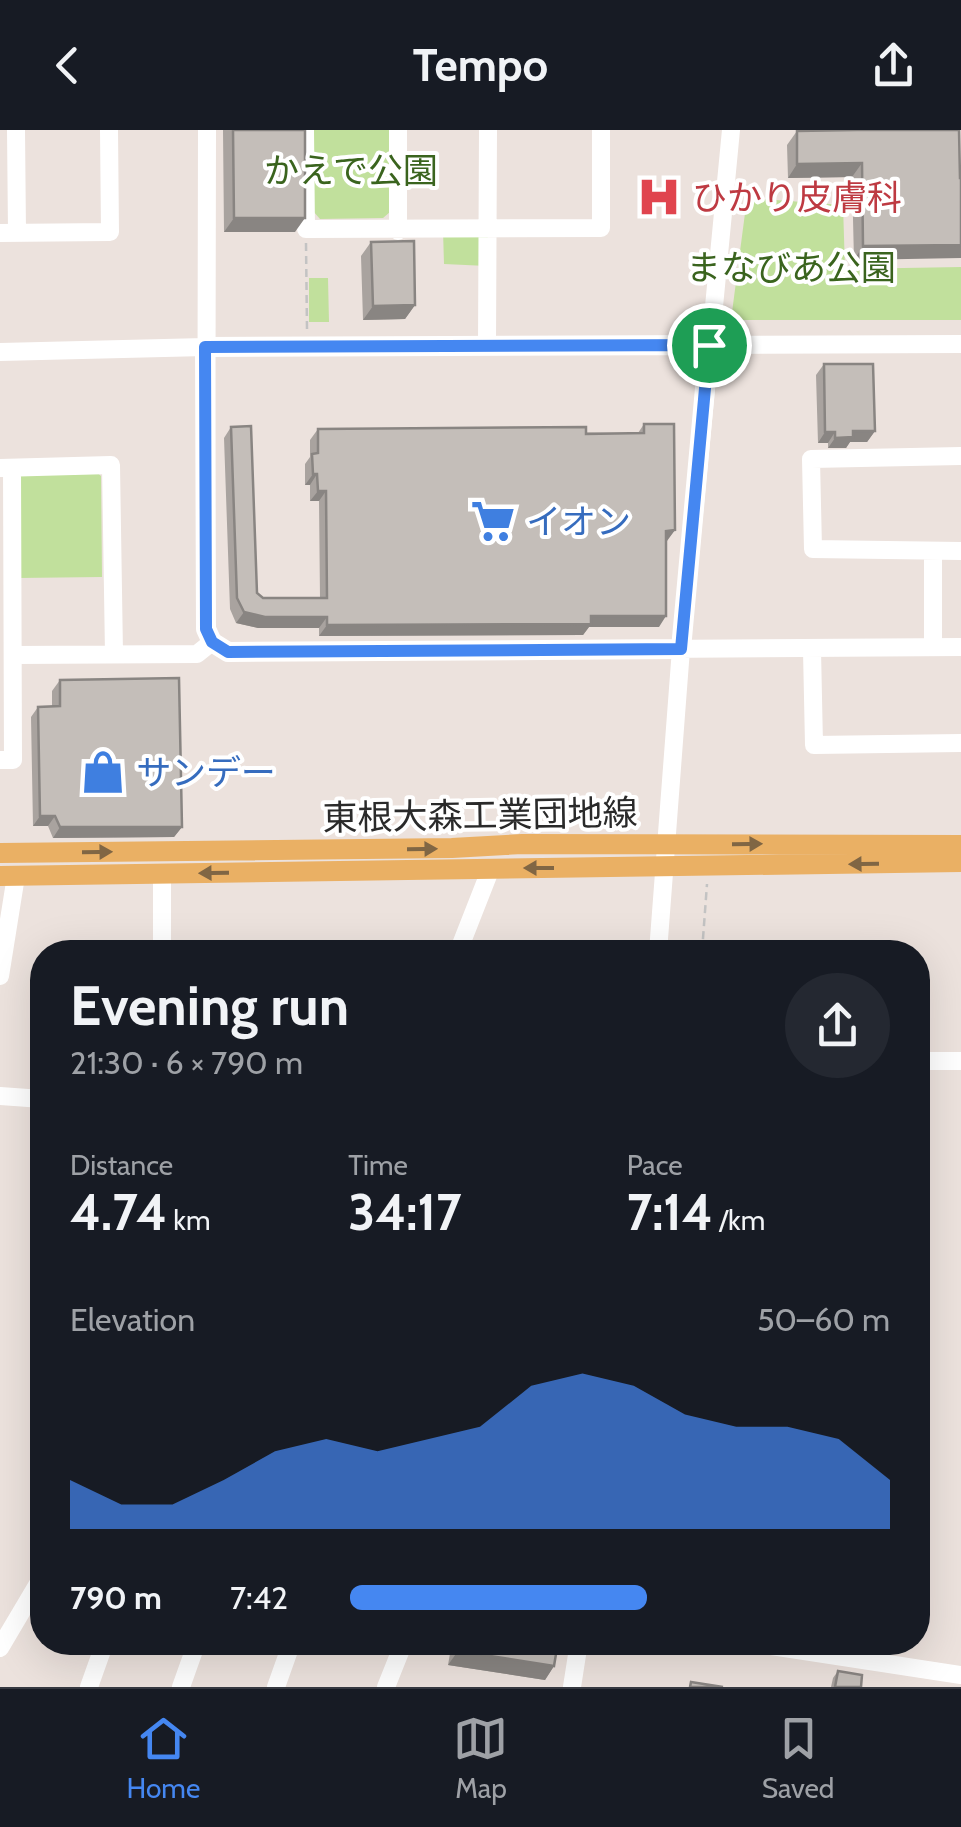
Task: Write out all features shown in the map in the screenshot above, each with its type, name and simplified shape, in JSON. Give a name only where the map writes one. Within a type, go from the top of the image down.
[{"type":"main road","name":"東根大森工業団地線","points":[[0,853],[522,844],[961,846]]},
{"type":"main road","name":"東根大森工業団地線","points":[[8,876],[961,862]]},
{"type":"street","points":[[16,130],[8,233],[110,232],[109,130]]},
{"type":"street","points":[[207,130],[206,629],[212,642],[228,652],[961,647]]},
{"type":"street","points":[[305,130],[306,228],[398,231],[601,228],[601,130]]},
{"type":"street","points":[[398,130],[398,231]]},
{"type":"street","points":[[487,345],[488,130]]},
{"type":"street","points":[[659,940],[681,649],[731,130]]},
{"type":"street","points":[[0,352],[205,347],[961,344]]},
{"type":"street","points":[[961,456],[811,459],[813,549],[961,551]]},
{"type":"street","points":[[0,760],[13,760],[14,656],[6,468],[111,465],[114,654]]},
{"type":"street","points":[[933,552],[933,647]]},
{"type":"street","points":[[14,656],[197,654],[212,642]]},
{"type":"street","points":[[812,650],[814,745],[961,743]]},
{"type":"street","points":[[463,940],[490,868]]},
{"type":"street","points":[[162,874],[162,940]]},
{"type":"street","points":[[0,976],[8,876]]},
{"type":"street","points":[[930,1061],[961,1061]]},
{"type":"street","points":[[0,1096],[30,1098]]},
{"type":"street","points":[[0,1648],[30,1597]]},
{"type":"street","points":[[89,1687],[100,1655]]},
{"type":"street","points":[[181,1687],[192,1655]]},
{"type":"street","points":[[276,1687],[287,1655]]},
{"type":"street","points":[[386,1687],[399,1655]]},
{"type":"street","points":[[572,1687],[577,1655]]},
{"type":"street","points":[[830,1655],[961,1675]]},
{"type":"path","points":[[306,228],[306,332]]},
{"type":"path","points":[[703,940],[708,866]]},
{"type":"green space","name":"かえで公園","points":[[313,130],[390,130],[390,212],[383,218],[320,219],[313,211]]},
{"type":"green space","name":"まなびあ公園","points":[[747,198],[843,205],[845,269],[961,267],[961,320],[731,320]]},
{"type":"green space","points":[[488,229],[487,266],[444,264],[443,230]]},
{"type":"green space","points":[[309,278],[328,278],[329,322],[309,322]]},
{"type":"green space","points":[[93,469],[101,476],[102,577],[18,578],[17,475]]},
{"type":"building","points":[[233,130],[305,130],[305,218],[234,218]]},
{"type":"building","points":[[959,130],[961,245],[863,246],[862,163],[797,164],[797,131]]},
{"type":"building","points":[[414,241],[415,305],[373,306],[371,242]]},
{"type":"building","points":[[824,364],[873,364],[875,431],[853,431],[853,437],[835,438],[835,432],[825,432]]},
{"type":"building","name":"イオン","points":[[644,424],[674,424],[675,530],[666,531],[666,616],[591,616],[591,624],[327,625],[327,617],[265,617],[244,612],[237,598],[231,427],[251,426],[257,593],[263,598],[327,598],[326,491],[318,491],[317,474],[313,474],[312,454],[318,453],[318,429],[586,427],[586,434],[644,433]]},
{"type":"building","name":"サンデー","points":[[179,678],[182,827],[60,827],[55,816],[40,816],[38,707],[60,706],[60,680]]},
{"type":"building","points":[[484,1655],[556,1655],[554,1666]]},
{"type":"building","points":[[838,1671],[862,1675],[861,1687],[835,1687]]},
{"type":"building","points":[[691,1682],[723,1687],[690,1687]]},
{"type":"place","name":"ひかり皮膚科","points":[[659,197]]},
{"type":"place","name":"イオン","points":[[493,521]]},
{"type":"place","name":"サンデー","points":[[103,772]]},
{"type":"route","points":[[709,345],[681,649],[228,652],[212,642],[206,629],[205,347],[709,345]]}]
